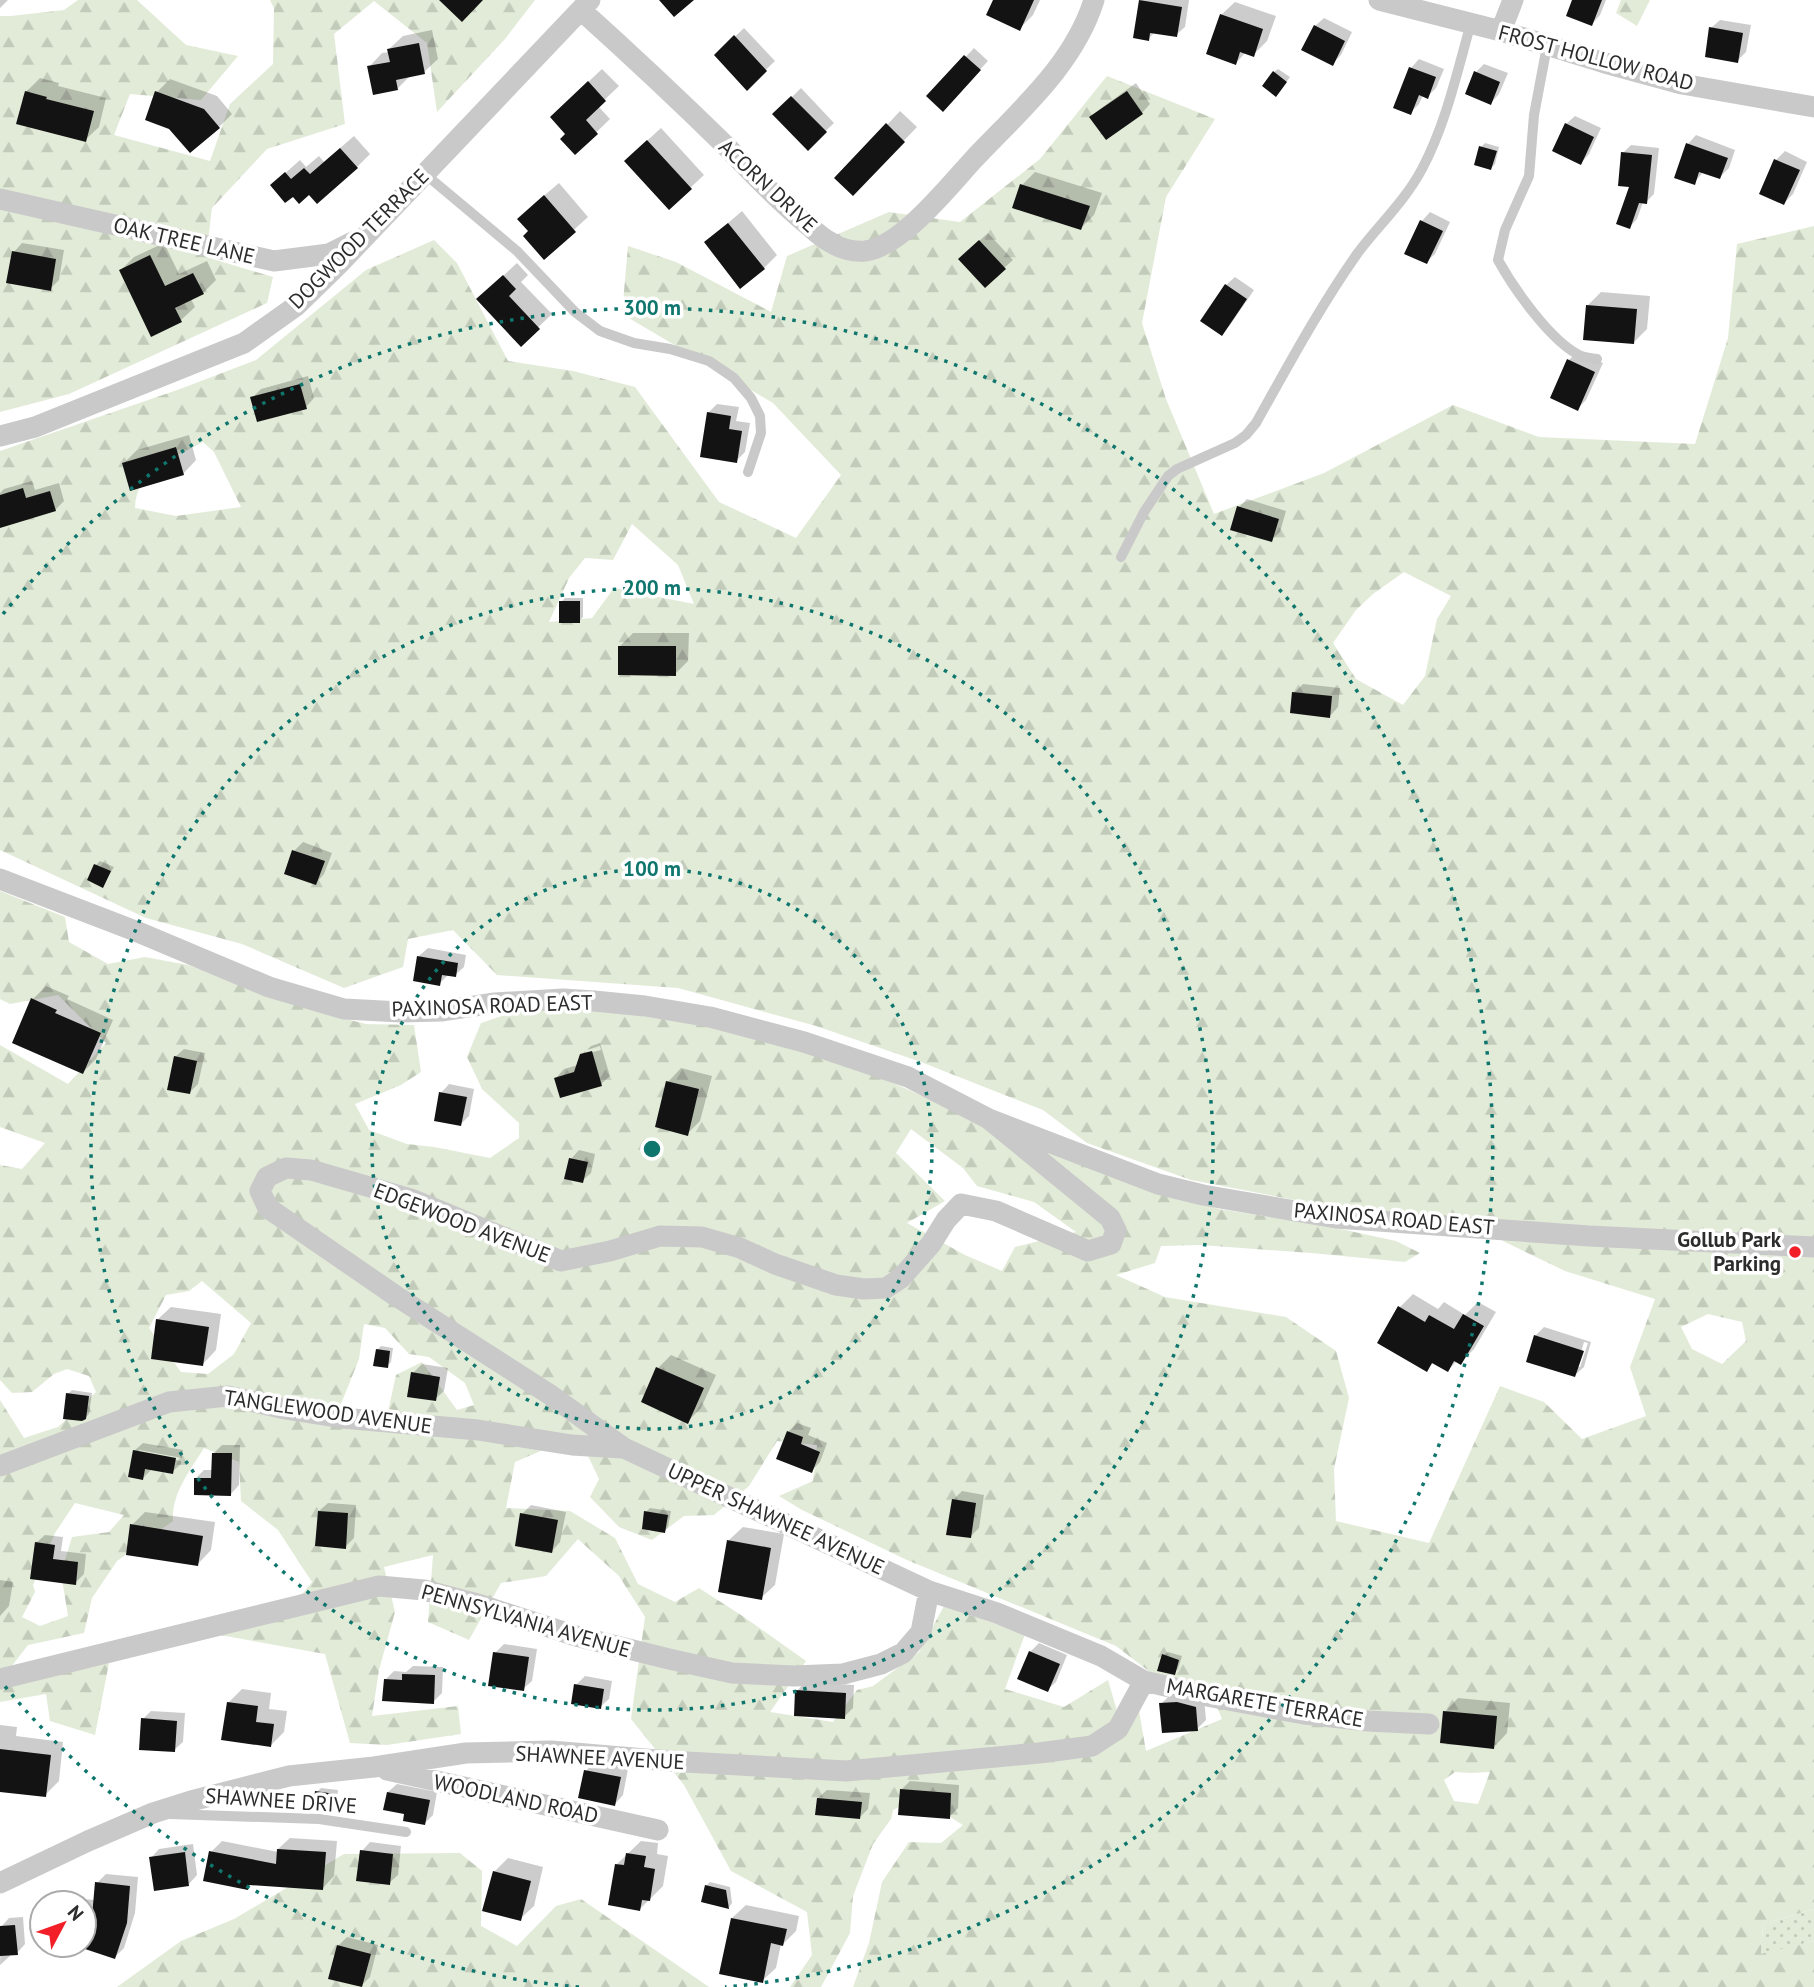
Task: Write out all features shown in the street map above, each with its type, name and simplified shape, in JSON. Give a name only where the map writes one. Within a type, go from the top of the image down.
[{"type":"street","name":"ACORN DRIVE","points":[[585,5],[793,213],[828,242],[848,251],[866,251],[882,246],[909,226],[1041,88],[1073,47],[1094,0]]},
{"type":"street","name":"FROST HOLLOW ROAD","points":[[1379,0],[1471,23],[1682,83],[1814,107]]},
{"type":"street","points":[[1500,31],[1513,0]]},
{"type":"street","name":"DOGWOOD TERRACE","points":[[0,436],[35,426],[244,343],[296,306],[585,5]]},
{"type":"street","name":"OAK TREE LANE","points":[[0,199],[274,261],[329,254],[366,236]]},
{"type":"street","name":"PAXINOSA ROAD EAST","points":[[0,879],[138,932],[269,987],[344,1009],[438,1011],[495,1003],[562,999],[645,1006],[710,1017],[804,1042],[908,1077],[989,1119],[1158,1184],[1203,1195],[1336,1218],[1590,1236],[1814,1247]]},
{"type":"street","name":"PAXINOSA ROAD EAST","points":[[946,1220],[961,1204],[996,1211],[1088,1251],[1111,1244],[1116,1230],[1110,1218],[989,1119]]},
{"type":"street","name":"EDGEWOOD AVENUE","points":[[430,1317],[268,1208],[260,1191],[267,1177],[286,1168],[311,1170],[411,1199],[561,1261],[610,1251],[660,1236],[702,1237],[740,1248],[775,1264],[836,1284],[864,1289],[886,1288],[901,1278],[931,1244],[946,1220]]},
{"type":"street","name":"UPPER SHAWNEE AVENUE","points":[[430,1317],[624,1448],[929,1591],[997,1614],[1101,1656],[1144,1681]]},
{"type":"street","name":"TANGLEWOOD AVENUE","points":[[0,1466],[169,1402],[228,1396],[342,1418],[478,1430],[572,1445],[624,1448]]},
{"type":"street","name":"PENNSYLVANIA AVENUE","points":[[0,1679],[379,1586],[424,1590],[481,1605],[576,1636],[732,1673],[794,1676],[843,1674],[881,1664],[903,1653],[921,1632],[929,1591]]},
{"type":"street","name":"MARGARETE TERRACE","points":[[1144,1681],[1304,1714],[1429,1724]]},
{"type":"street","name":"SHAWNEE AVENUE","points":[[0,1883],[153,1813],[289,1776],[466,1754],[551,1751],[846,1771],[1039,1753],[1092,1746],[1118,1729],[1144,1681]]},
{"type":"street","name":"WOODLAND ROAD","points":[[374,1767],[659,1830]]},
{"type":"lane","points":[[1121,557],[1144,512],[1168,476],[1177,469],[1235,443],[1256,423],[1326,300],[1421,170],[1438,134],[1471,23]]},
{"type":"lane","points":[[1547,46],[1534,115],[1529,176],[1505,230],[1498,260],[1510,282],[1556,338],[1581,356],[1597,359]]},
{"type":"lane","points":[[425,174],[517,251],[575,312],[600,331],[634,343],[670,349],[709,361],[734,377],[751,398],[760,416],[761,433],[748,472]]},
{"type":"lane","name":"SHAWNEE DRIVE","points":[[153,1813],[319,1819],[406,1832]]},
{"type":"green space","points":[[78,0],[137,0],[186,45],[238,56],[201,100],[130,94],[114,135],[210,161],[230,104],[273,64],[274,8],[270,0],[535,0],[505,39],[437,112],[427,43],[374,1],[334,34],[345,124],[267,149],[212,208],[206,257],[273,277],[267,303],[69,394],[0,412],[0,16],[64,10]]},
{"type":"green space","points":[[1621,0],[1650,0],[1637,26],[1616,13]]},
{"type":"green space","points":[[1107,76],[1215,119],[1166,197],[1142,323],[1166,399],[1214,514],[1324,473],[1453,405],[1539,437],[1695,444],[1728,338],[1737,244],[1814,226],[1814,1909],[1763,1924],[1761,1954],[1814,1941],[1814,1987],[853,1987],[869,1943],[882,1882],[909,1842],[941,1843],[963,1825],[923,1800],[910,1801],[893,1810],[891,1819],[873,1844],[853,1896],[850,1933],[821,1987],[790,1987],[812,1955],[807,1912],[731,1871],[684,1785],[631,1719],[645,1617],[619,1576],[578,1539],[546,1576],[501,1583],[469,1640],[428,1622],[433,1555],[384,1567],[395,1612],[379,1670],[372,1716],[458,1706],[461,1734],[387,1745],[350,1743],[325,1654],[220,1635],[303,1593],[312,1582],[278,1530],[241,1501],[239,1462],[204,1448],[175,1501],[173,1521],[117,1561],[92,1598],[84,1633],[28,1645],[11,1667],[109,1663],[95,1735],[50,1721],[46,1694],[0,1702],[0,1400],[24,1438],[58,1427],[96,1392],[89,1376],[67,1369],[54,1374],[32,1392],[12,1393],[0,1380],[0,1165],[22,1169],[45,1143],[0,1127],[0,1045],[68,1084],[106,1043],[58,995],[10,1004],[0,999],[0,891],[65,917],[69,942],[108,964],[145,957],[188,965],[318,1012],[366,1024],[414,1025],[421,1072],[401,1085],[355,1104],[369,1130],[407,1144],[490,1158],[519,1138],[519,1123],[482,1089],[467,1057],[481,1023],[523,1009],[572,1005],[701,1025],[842,1060],[920,1095],[1105,1169],[1219,1209],[1322,1225],[1396,1241],[1420,1253],[1405,1262],[1201,1245],[1161,1246],[1155,1263],[1116,1275],[1165,1297],[1286,1317],[1336,1351],[1349,1398],[1334,1469],[1336,1521],[1429,1543],[1500,1386],[1544,1402],[1582,1439],[1646,1416],[1630,1367],[1655,1299],[1565,1271],[1503,1241],[1492,1221],[1363,1213],[1191,1180],[1087,1143],[1043,1110],[921,1062],[816,1026],[678,988],[497,975],[453,930],[408,939],[403,967],[344,988],[242,944],[146,918],[0,850],[0,451],[256,360],[366,270],[434,240],[457,263],[508,361],[573,371],[635,387],[719,502],[796,538],[841,475],[773,403],[622,314],[628,246],[676,262],[771,312],[787,256],[889,212],[960,222],[1040,159]],"holes":[[[203,442],[214,452],[241,507],[176,516],[135,508],[137,495],[149,474]],[[632,524],[678,565],[694,604],[614,588],[592,618],[549,622],[569,578],[585,558],[613,560]],[[1404,572],[1451,596],[1437,619],[1425,676],[1403,705],[1356,679],[1333,643],[1356,610]],[[911,1129],[963,1168],[977,1186],[1034,1202],[1076,1232],[1015,1247],[1002,1271],[965,1255],[907,1223],[945,1201],[896,1153]],[[202,1281],[251,1323],[234,1354],[208,1374],[181,1372],[149,1328],[166,1295],[189,1291]],[[1708,1314],[1742,1322],[1746,1341],[1722,1364],[1692,1349],[1681,1327]],[[364,1324],[385,1328],[409,1354],[429,1357],[465,1383],[474,1405],[457,1410],[422,1362],[396,1375],[387,1416],[364,1423],[341,1404],[359,1359]],[[578,1435],[599,1479],[590,1497],[619,1527],[652,1540],[684,1516],[714,1515],[749,1486],[777,1441],[817,1445],[813,1481],[779,1496],[802,1510],[907,1560],[1116,1646],[1150,1672],[1209,1688],[1222,1719],[1146,1751],[1139,1711],[1117,1711],[1108,1680],[1064,1707],[1005,1689],[1025,1634],[944,1606],[919,1652],[873,1686],[857,1690],[833,1722],[770,1712],[806,1661],[699,1588],[675,1602],[638,1584],[615,1538],[570,1511],[506,1508],[515,1462]],[[75,1503],[124,1515],[109,1532],[72,1537],[61,1573],[68,1616],[40,1626],[22,1617],[35,1592],[33,1585],[55,1533]],[[1455,1772],[1490,1772],[1478,1804],[1454,1801],[1444,1780]]]},
{"type":"green space","points":[[460,1853],[482,1871],[481,1926],[517,1946],[556,1906],[581,1899],[709,1987],[117,1987],[181,1941],[234,1919],[344,1854]]},
{"type":"green space","points":[[1814,1909],[1814,1941],[1761,1955],[1763,1924]]},
{"type":"building","points":[[439,0],[483,0],[462,22]]},
{"type":"building","points":[[659,0],[694,0],[674,17]]},
{"type":"building","points":[[993,0],[1034,0],[1020,31],[986,15]]},
{"type":"building","points":[[1139,0],[1182,7],[1177,37],[1150,33],[1149,41],[1133,38]]},
{"type":"building","points":[[1572,0],[1602,0],[1592,26],[1566,16]]},
{"type":"building","points":[[1220,14],[1263,29],[1254,57],[1240,52],[1236,65],[1206,54]]},
{"type":"building","points":[[1314,25],[1345,41],[1333,66],[1301,50]]},
{"type":"building","points":[[1709,27],[1743,33],[1738,63],[1705,57]]},
{"type":"building","points":[[734,35],[767,71],[747,91],[714,55]]},
{"type":"building","points":[[419,43],[425,74],[396,80],[398,90],[373,95],[367,66],[390,62],[387,49]]},
{"type":"building","points":[[964,55],[981,70],[943,112],[926,96]]},
{"type":"building","points":[[1409,67],[1436,77],[1428,99],[1419,95],[1411,115],[1393,108]]},
{"type":"building","points":[[1273,71],[1287,82],[1276,97],[1262,86]]},
{"type":"building","points":[[1474,71],[1500,82],[1491,105],[1465,94]]},
{"type":"building","points":[[588,81],[606,101],[586,120],[598,134],[575,155],[560,139],[565,134],[550,117]]},
{"type":"building","points":[[25,91],[94,111],[86,142],[16,124]]},
{"type":"building","points":[[155,91],[204,109],[220,128],[190,153],[169,129],[145,120]]},
{"type":"building","points":[[1127,91],[1143,114],[1106,140],[1089,117]]},
{"type":"building","points":[[791,96],[827,132],[808,151],[772,114]]},
{"type":"building","points":[[886,123],[905,142],[853,196],[834,178]]},
{"type":"building","points":[[1565,123],[1594,137],[1581,165],[1552,151]]},
{"type":"building","points":[[647,140],[692,189],[669,210],[624,161]]},
{"type":"building","points":[[1686,143],[1728,158],[1720,179],[1699,172],[1695,185],[1674,178]]},
{"type":"building","points":[[1479,146],[1497,151],[1491,170],[1474,165]]},
{"type":"building","points":[[340,148],[358,168],[317,204],[309,195],[299,204],[293,197],[285,203],[270,185],[285,172],[291,179],[304,168],[310,174]]},
{"type":"building","points":[[1621,152],[1652,155],[1647,204],[1639,203],[1630,229],[1616,224],[1629,187],[1618,186]]},
{"type":"building","points":[[1774,159],[1800,170],[1784,205],[1759,194]]},
{"type":"building","points":[[1020,184],[1090,206],[1081,230],[1012,208]]},
{"type":"building","points":[[544,195],[576,232],[544,260],[523,236],[528,231],[517,219]]},
{"type":"building","points":[[1420,220],[1443,231],[1427,264],[1404,254]]},
{"type":"building","points":[[728,223],[765,269],[740,289],[704,242]]},
{"type":"building","points":[[979,240],[1006,269],[985,288],[958,259]]},
{"type":"building","points":[[12,251],[56,259],[51,291],[6,283]]},
{"type":"building","points":[[150,255],[165,286],[193,273],[204,294],[175,308],[182,322],[151,337],[119,270]]},
{"type":"building","points":[[503,275],[516,289],[509,296],[540,329],[521,347],[476,299]]},
{"type":"building","points":[[1225,284],[1247,299],[1222,336],[1200,321]]},
{"type":"building","points":[[1586,305],[1637,309],[1634,344],[1583,340]]},
{"type":"building","points":[[1567,359],[1595,372],[1578,411],[1550,398]]},
{"type":"building","points":[[300,384],[307,409],[257,422],[250,397]]},
{"type":"building","points":[[707,412],[731,416],[729,429],[742,431],[737,463],[700,457]]},
{"type":"building","points":[[176,447],[184,475],[130,491],[122,463]]},
{"type":"building","points":[[23,488],[26,498],[50,491],[56,511],[0,528],[0,495]]},
{"type":"building","points":[[1237,506],[1279,519],[1272,542],[1230,530]]},
{"type":"building","points":[[559,601],[580,601],[580,623],[559,623]]},
{"type":"building","points":[[618,646],[676,646],[676,676],[618,675]]},
{"type":"building","points":[[1292,692],[1332,696],[1330,718],[1290,713]]},
{"type":"building","points":[[292,850],[325,861],[316,885],[284,874]]},
{"type":"building","points":[[94,864],[111,871],[103,888],[87,880]]},
{"type":"building","points":[[417,956],[458,963],[456,977],[442,975],[440,986],[413,981]]},
{"type":"building","points":[[31,998],[57,1010],[55,1013],[101,1033],[83,1074],[12,1043]]},
{"type":"building","points":[[592,1051],[602,1086],[560,1098],[554,1078],[574,1072],[580,1054]]},
{"type":"building","points":[[174,1056],[197,1061],[190,1094],[167,1090]]},
{"type":"building","points":[[666,1081],[699,1089],[688,1136],[655,1127]]},
{"type":"building","points":[[439,1092],[467,1097],[461,1126],[434,1121]]},
{"type":"building","points":[[569,1158],[588,1162],[583,1183],[564,1179]]},
{"type":"building","points":[[1398,1306],[1425,1322],[1429,1315],[1454,1329],[1463,1314],[1484,1326],[1461,1365],[1454,1361],[1448,1372],[1432,1363],[1427,1372],[1377,1343]]},
{"type":"building","points":[[156,1319],[209,1327],[203,1366],[151,1359]]},
{"type":"building","points":[[1534,1335],[1584,1351],[1575,1377],[1526,1362]]},
{"type":"building","points":[[376,1349],[390,1351],[388,1368],[373,1366]]},
{"type":"building","points":[[656,1367],[704,1388],[688,1424],[641,1402]]},
{"type":"building","points":[[411,1372],[440,1377],[436,1401],[407,1397]]},
{"type":"building","points":[[66,1393],[89,1396],[86,1419],[63,1419]]},
{"type":"building","points":[[787,1431],[803,1437],[801,1444],[820,1452],[812,1473],[776,1459]]},
{"type":"building","points":[[133,1450],[176,1458],[173,1474],[145,1469],[143,1480],[128,1477]]},
{"type":"building","points":[[212,1453],[232,1453],[231,1496],[194,1495],[194,1478],[211,1478]]},
{"type":"building","points":[[952,1499],[976,1503],[971,1538],[946,1535]]},
{"type":"building","points":[[318,1511],[348,1513],[346,1549],[315,1546]]},
{"type":"building","points":[[644,1511],[668,1515],[665,1533],[642,1529]]},
{"type":"building","points":[[520,1513],[558,1520],[552,1553],[515,1546]]},
{"type":"building","points":[[130,1524],[203,1536],[198,1566],[126,1555]]},
{"type":"building","points":[[727,1540],[771,1548],[762,1600],[718,1592]]},
{"type":"building","points":[[35,1542],[55,1545],[53,1559],[78,1562],[76,1585],[30,1579]]},
{"type":"building","points":[[1029,1651],[1060,1664],[1048,1692],[1017,1679]]},
{"type":"building","points":[[493,1652],[529,1657],[524,1691],[488,1686]]},
{"type":"building","points":[[1162,1654],[1179,1660],[1175,1675],[1157,1671]]},
{"type":"building","points":[[402,1674],[435,1675],[434,1704],[382,1701],[384,1679],[402,1680]]},
{"type":"building","points":[[574,1684],[604,1689],[601,1709],[571,1704]]},
{"type":"building","points":[[795,1690],[846,1693],[845,1719],[794,1716]]},
{"type":"building","points":[[227,1702],[258,1706],[256,1722],[274,1724],[271,1747],[221,1740]]},
{"type":"building","points":[[1177,1702],[1196,1707],[1198,1731],[1162,1733],[1159,1703]]},
{"type":"building","points":[[1443,1711],[1497,1716],[1494,1749],[1440,1743]]},
{"type":"building","points":[[141,1718],[177,1721],[175,1752],[139,1750]]},
{"type":"building","points":[[0,1749],[51,1755],[46,1797],[0,1792]]},
{"type":"building","points":[[584,1770],[621,1777],[615,1806],[578,1798]]},
{"type":"building","points":[[900,1789],[951,1793],[950,1819],[898,1815]]},
{"type":"building","points":[[315,1791],[335,1794],[332,1813],[313,1810]]},
{"type":"building","points":[[387,1792],[430,1800],[425,1825],[403,1821],[404,1814],[383,1810]]},
{"type":"building","points":[[817,1798],[862,1802],[860,1819],[815,1815]]},
{"type":"building","points":[[277,1849],[326,1852],[323,1890],[249,1885],[248,1890],[203,1881],[209,1851],[276,1864]]},
{"type":"building","points":[[360,1850],[393,1854],[390,1885],[356,1881]]},
{"type":"building","points":[[185,1852],[189,1886],[154,1891],[149,1857]]},
{"type":"building","points":[[626,1853],[646,1856],[644,1867],[655,1869],[650,1901],[642,1900],[640,1911],[608,1905],[615,1864],[624,1865]]},
{"type":"building","points":[[493,1871],[531,1881],[521,1921],[482,1911]]},
{"type":"building","points":[[95,1882],[130,1886],[127,1923],[115,1959],[98,1953],[98,1889],[94,1889]]},
{"type":"building","points":[[705,1885],[726,1890],[729,1909],[701,1902]]},
{"type":"building","points":[[731,1918],[787,1929],[783,1946],[771,1943],[763,1983],[719,1974]]},
{"type":"building","points":[[15,1925],[18,1955],[0,1956],[0,1926]]},
{"type":"building","points":[[337,1945],[371,1954],[362,1987],[328,1979]]},
{"type":"place","name":"Gollub Park Parking","points":[[1795,1252]]}]
